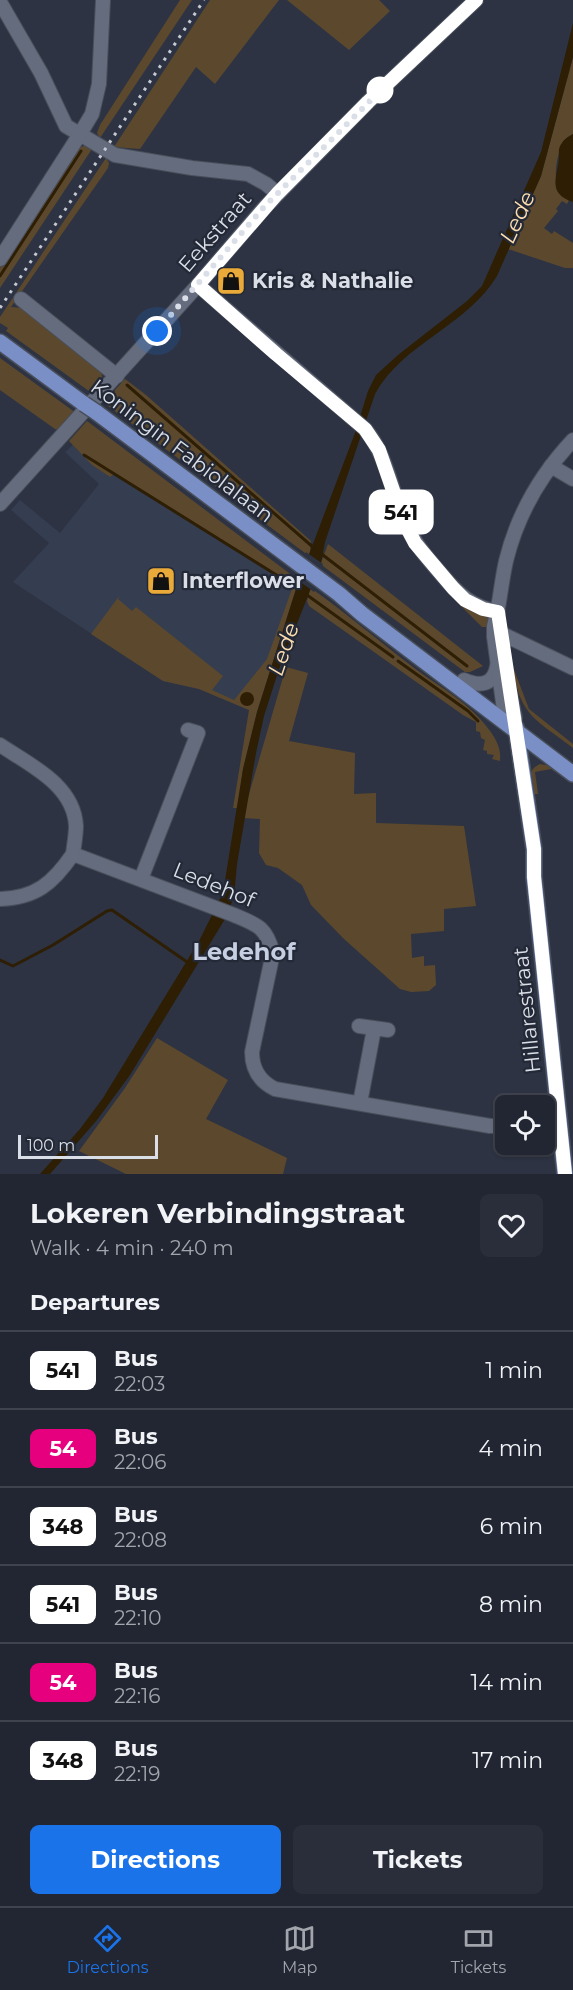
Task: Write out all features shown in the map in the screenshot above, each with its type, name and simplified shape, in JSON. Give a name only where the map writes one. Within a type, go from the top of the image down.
[{"type":"main road","name":"Koningin Fabiolalaan","points":[[0,342],[300,564],[362,614],[573,762]]},
{"type":"main road","name":"Koningin Fabiolalaan","points":[[339,594],[385,620],[464,680],[573,774]]},
{"type":"main road","name":"Hillarestraat","points":[[510,720],[524,775],[534,849],[534,877],[550,1095]]},
{"type":"main road","name":"Hillarestraat","points":[[510,720],[524,839],[534,877]]},
{"type":"main road","points":[[524,775],[529,761],[537,756],[545,756],[557,761]]},
{"type":"main road","name":"Hillarestraat","points":[[555,1133],[565,1174]]},
{"type":"street","points":[[0,259],[92,114],[99,84],[103,0]]},
{"type":"street","name":"Eekstraat","points":[[0,504],[64,444],[117,376],[277,194],[368,102],[476,0]]},
{"type":"street","points":[[0,2],[41,73],[66,126],[114,154],[192,168],[248,174],[266,184],[277,194]]},
{"type":"street","points":[[198,285],[276,354],[361,424],[379,450],[404,522],[415,543],[465,600],[483,609],[498,612]]},
{"type":"street","points":[[21,299],[117,376]]},
{"type":"street","name":"Hillarestraat","points":[[510,720],[496,666],[498,612],[506,563],[513,538],[530,499],[550,466],[573,440]]},
{"type":"street","points":[[550,466],[573,479]]},
{"type":"street","points":[[497,631],[573,668]]},
{"type":"street","name":"Hillarestraat","points":[[497,631],[510,720]]},
{"type":"street","points":[[464,680],[477,685],[482,684],[494,677],[496,666]]},
{"type":"street","name":"Ledehof","points":[[141,879],[197,733]]},
{"type":"street","points":[[0,745],[52,780],[69,800],[76,825],[73,854],[62,870],[42,888],[26,895],[0,899]]},
{"type":"street","name":"Ledehof","points":[[73,854],[256,924],[268,937],[273,953],[252,1052],[252,1062],[260,1078],[267,1085],[275,1089],[495,1126]]},
{"type":"street","points":[[359,1026],[381,1030],[360,1103]]},
{"type":"shaded area","points":[[180,0],[192,0],[100,138],[97,133],[100,125]]},
{"type":"shaded area","points":[[210,0],[279,0],[215,84],[196,67],[140,149],[114,147]]},
{"type":"shaded area","points":[[287,0],[379,0],[390,11],[349,50]]},
{"type":"shaded area","points":[[573,57],[573,134],[567,139],[560,152],[556,175],[557,190],[569,200],[567,204],[562,201],[556,209],[558,211],[544,228],[552,234],[554,231],[573,243],[573,268],[565,268],[508,249],[541,176]]},
{"type":"shaded area","points":[[84,146],[92,149],[0,288],[0,268],[78,148]]},
{"type":"shaded area","points":[[106,158],[109,163],[108,168],[11,307],[23,308],[101,370],[102,377],[97,380],[93,394],[6,331],[8,328],[0,323],[0,317]]},
{"type":"shaded area","points":[[0,358],[76,413],[64,421],[64,425],[58,430],[0,390]]},
{"type":"shaded area","points":[[125,379],[311,541],[310,552],[257,712],[243,769],[238,808],[233,808],[249,710],[199,689],[163,681],[91,634],[120,595],[118,599],[132,611],[136,607],[223,676],[212,690],[234,700],[267,659],[293,586],[114,474],[110,477],[92,465],[69,441],[87,421],[297,579],[308,553],[104,403],[114,397],[115,390]]},
{"type":"shaded area","points":[[73,445],[92,465],[110,477],[113,474],[295,588],[257,712],[199,689],[163,681],[13,582],[49,543],[11,510],[20,500],[60,533],[99,484],[65,452]]},
{"type":"shaded area","points":[[328,544],[483,666],[465,672],[323,566],[321,563]]},
{"type":"shaded area","points":[[310,589],[474,713],[496,740],[500,761],[492,759],[494,755],[487,754],[487,751],[483,750],[485,740],[481,738],[480,732],[476,731],[476,722],[309,606],[307,601]]},
{"type":"shaded area","points":[[451,592],[487,615],[490,619],[488,627],[482,627],[449,594]]},
{"type":"shaded area","points":[[286,667],[308,673],[289,741],[355,753],[354,794],[376,793],[376,823],[464,826],[476,906],[444,909],[444,931],[411,934],[412,958],[424,956],[424,966],[435,965],[436,985],[429,991],[411,992],[400,989],[344,939],[311,905],[302,885],[278,868],[266,865],[259,853],[260,819],[242,818]]},
{"type":"shaded area","points":[[513,667],[529,709],[573,744],[573,748],[540,723],[525,707]]},
{"type":"shaded area","points":[[540,764],[551,766],[573,784],[551,769],[535,772],[538,794],[532,794],[531,773]]},
{"type":"shaded area","points":[[157,1038],[228,1080],[206,1119],[287,1158],[283,1174],[126,1174],[79,1151],[125,1088]]},
{"type":"water","name":"Lede","points":[[573,23],[573,57],[541,176],[497,276],[469,308],[402,361],[387,376],[375,394],[325,542],[321,563],[279,669],[264,716],[237,864],[234,897],[225,919],[130,1075],[97,1120],[50,1174],[40,1174],[80,1129],[103,1098],[199,941],[223,893],[243,769],[257,712],[297,586],[355,433],[368,391],[376,375],[467,301],[482,286],[541,152]]},
{"type":"water","points":[[573,134],[573,202],[559,194],[556,183],[560,147],[565,139]]},
{"type":"water","points":[[247,692],[252,694],[254,699],[252,704],[247,706],[242,704],[240,699],[242,694]]},
{"type":"pier","points":[[306,552],[323,564],[313,591],[296,579]]},
{"type":"waterway","points":[[0,276],[81,151]]},
{"type":"waterway","points":[[127,385],[314,548]]},
{"type":"waterway","points":[[84,455],[299,589]]},
{"type":"waterway","points":[[319,552],[467,666]]},
{"type":"waterway","points":[[307,595],[393,657]]},
{"type":"waterway","points":[[398,661],[468,711],[478,721]]},
{"type":"waterway","points":[[0,960],[13,966],[112,910],[190,964]]},
{"type":"railway","points":[[0,308],[204,0]]},
{"type":"bus line","name":"541","points":[[476,0],[368,102],[264,207],[198,285],[365,429],[379,450],[404,522],[415,543],[465,600],[483,609],[498,612],[534,849],[534,877],[565,1174]]},
{"type":"place","name":"Kris & Nathalie","points":[[231,281]]},
{"type":"place","name":"Interflower","points":[[161,581]]},
{"type":"district","name":"Ledehof","points":[[244,952]]},
{"type":"route","points":[[157,331],[264,207],[384,87],[380,90]]}]
